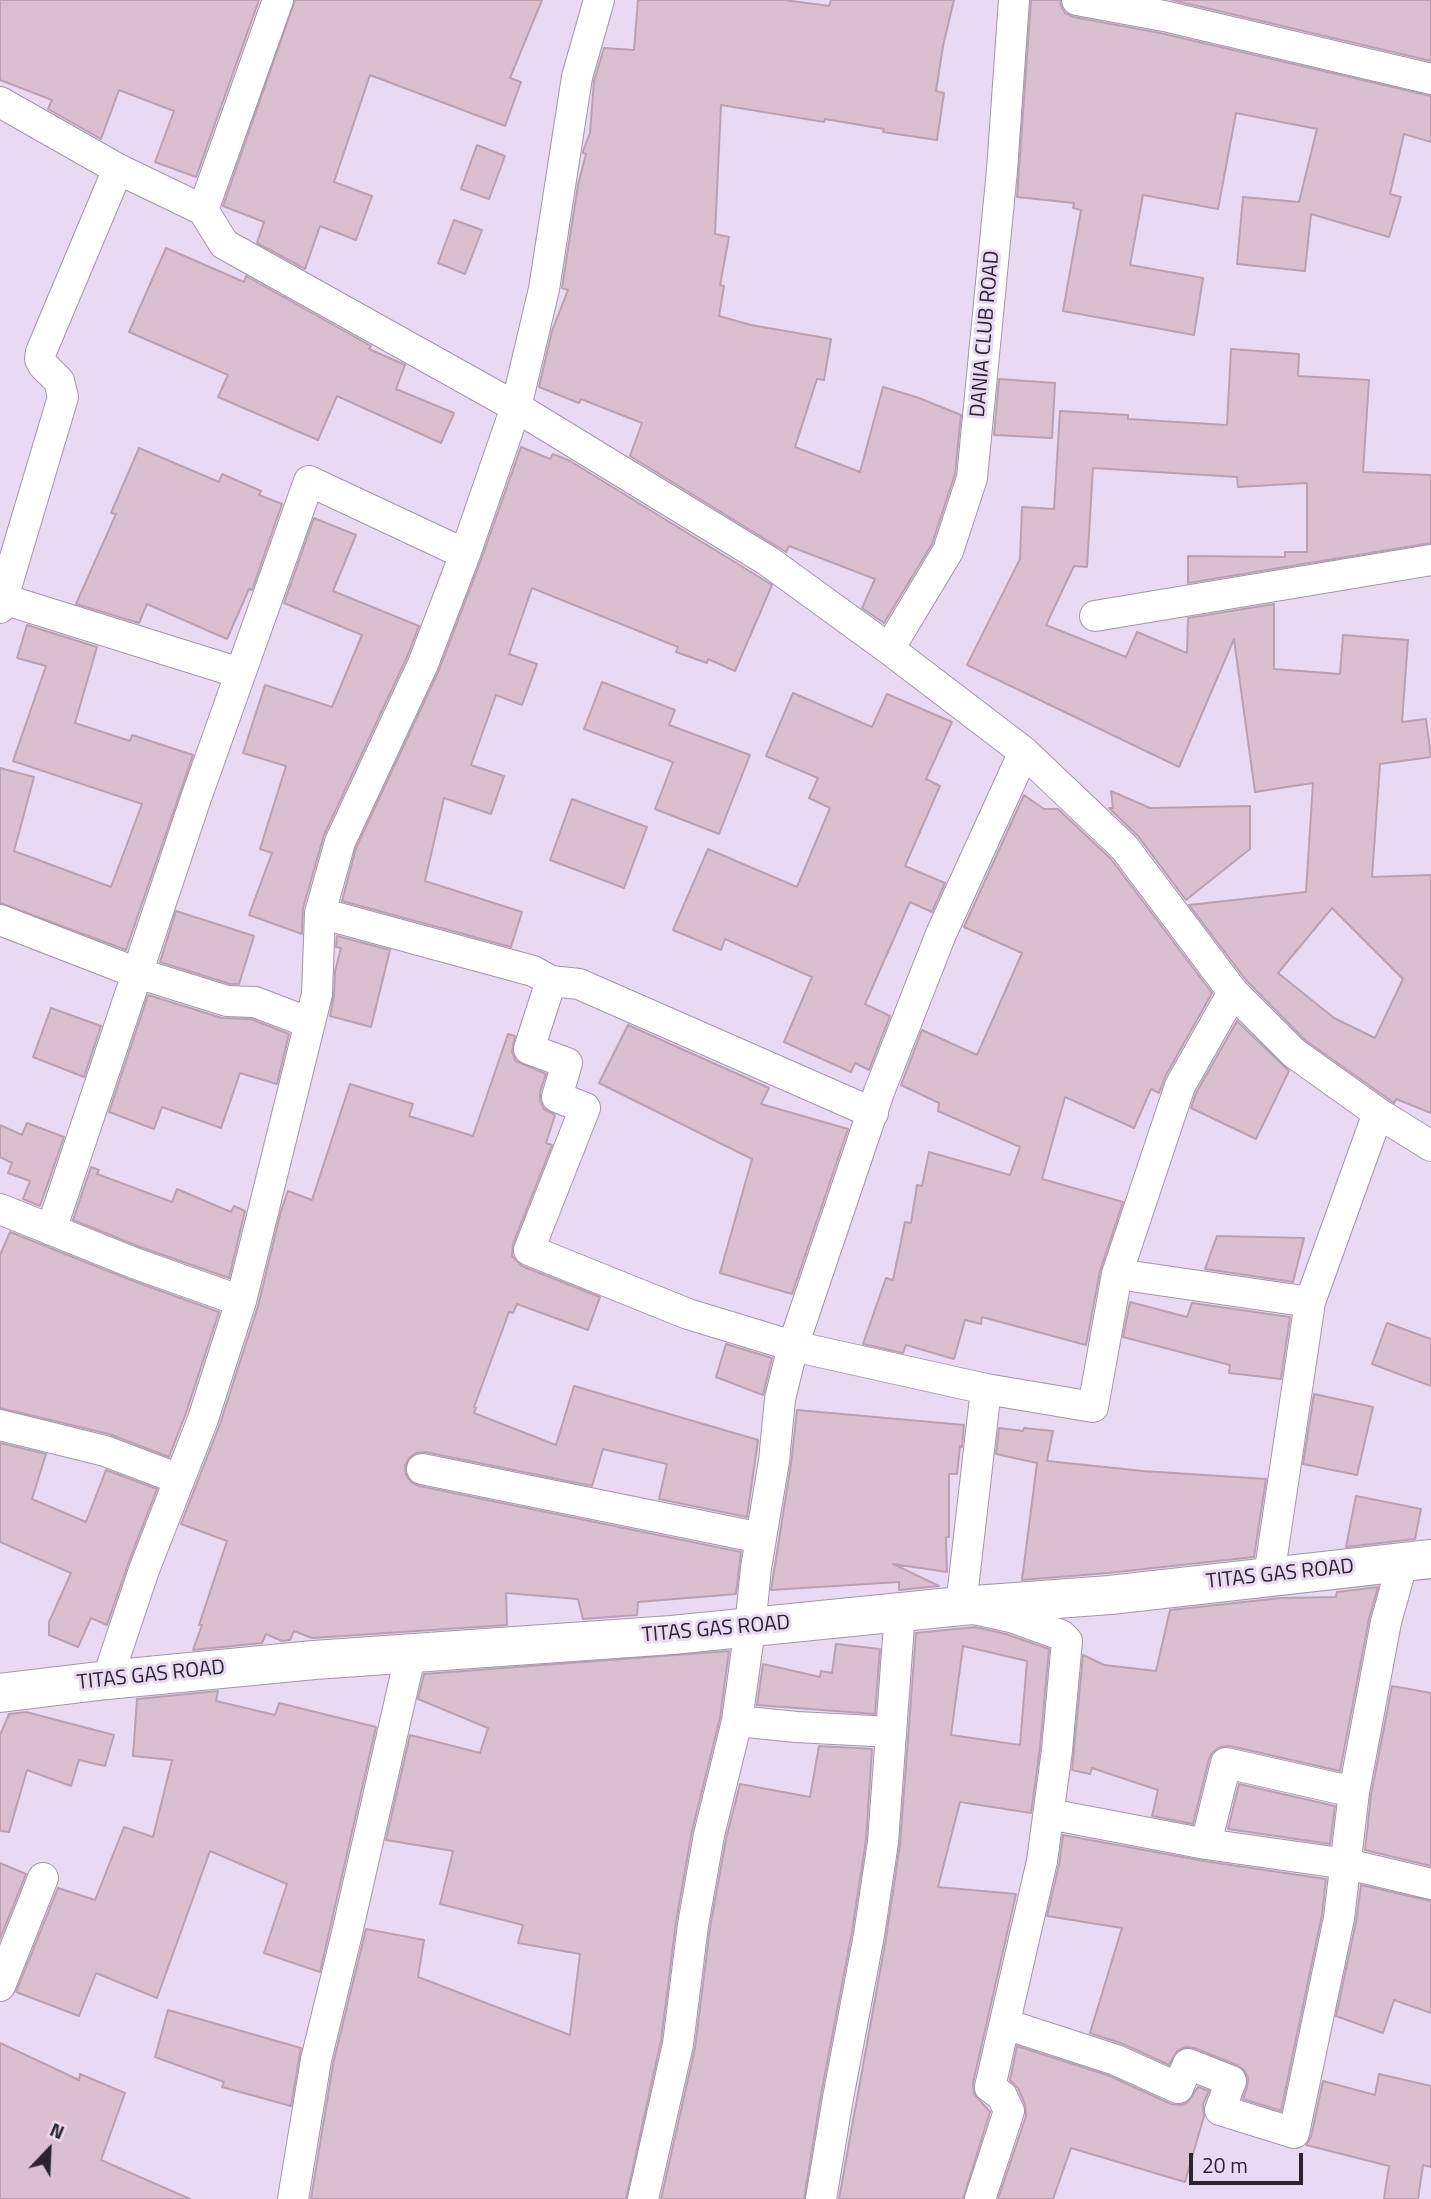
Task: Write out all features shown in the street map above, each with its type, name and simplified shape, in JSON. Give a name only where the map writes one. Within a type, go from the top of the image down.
[{"type":"street","points":[[203,211],[278,0]]},
{"type":"street","points":[[107,1680],[144,1570],[203,1419],[241,1301],[317,994],[320,913],[340,842],[423,664],[516,407],[544,289],[577,77],[599,0]]},
{"type":"street","name":"DANIA CLUB ROAD","points":[[889,649],[948,551],[972,478],[1002,170],[1014,0]]},
{"type":"street","points":[[1077,0],[1164,16],[1431,79]]},
{"type":"street","points":[[0,103],[118,169],[203,211],[224,244],[516,407],[768,561],[889,649],[1024,752],[1124,847],[1233,992],[1294,1053],[1378,1113],[1431,1146]]},
{"type":"street","points":[[118,169],[41,352],[40,359],[59,381],[63,397],[1,601],[240,673]]},
{"type":"street","points":[[51,1230],[137,972],[309,481],[465,554]]},
{"type":"street","points":[[1095,616],[1431,560]]},
{"type":"street","points":[[643,2199],[678,2044],[693,1925],[709,1835],[737,1721],[756,1568],[774,1461],[780,1399],[793,1346],[879,1092],[941,934],[1024,752]]},
{"type":"street","points":[[320,913],[533,971],[551,981],[579,984],[873,1112]]},
{"type":"street","points":[[0,920],[137,972],[227,1001],[255,1002],[310,1023]]},
{"type":"street","points":[[551,981],[529,1049],[567,1063],[557,1097],[585,1108],[529,1250],[688,1314],[793,1346],[986,1389],[1093,1407],[1117,1274],[1180,1086],[1233,992]]},
{"type":"street","points":[[1269,1576],[1310,1302],[1378,1113]]},
{"type":"street","points":[[0,1209],[134,1263],[241,1301]]},
{"type":"street","points":[[1117,1274],[1310,1302]]},
{"type":"street","points":[[980,2199],[1009,2112],[1002,2096],[990,2087],[1042,1861],[1067,1641],[1061,1635],[1011,1617],[961,1606],[986,1389]]},
{"type":"street","points":[[0,1424],[106,1451],[179,1479]]},
{"type":"street","points":[[422,1469],[761,1538]]},
{"type":"street","points":[[1004,2024],[1116,2060],[1178,2088],[1188,2064],[1231,2081],[1220,2110],[1294,2133],[1325,1992],[1347,1864],[1354,1792],[1386,1622],[1417,1560]]},
{"type":"street","name":"TITAS GAS ROAD","points":[[0,1693],[107,1680],[411,1652],[672,1635],[900,1611],[1110,1595],[1417,1560]]},
{"type":"street","points":[[821,2199],[869,1935],[883,1842],[900,1611]]},
{"type":"street","points":[[293,2199],[316,2060],[411,1652]]},
{"type":"street","points":[[737,1721],[891,1732]]},
{"type":"street","points":[[1206,1844],[1226,1763],[1354,1792]]},
{"type":"street","points":[[1049,1814],[1206,1844],[1347,1864],[1431,1884]]},
{"type":"street","points":[[0,1986],[43,1878]]},
{"type":"building","points":[[0,0],[259,0],[196,177],[155,162],[174,111],[119,90],[101,139],[48,109],[52,100],[0,80]]},
{"type":"building","points":[[295,0],[542,0],[510,78],[521,82],[505,126],[370,75],[334,182],[372,196],[356,240],[320,226],[305,269],[257,243],[264,222],[223,206]]},
{"type":"building","points":[[638,0],[784,0],[829,6],[831,0],[954,0],[936,91],[944,93],[937,140],[825,119],[824,122],[721,105],[715,234],[729,237],[720,285],[724,286],[719,316],[751,325],[831,339],[824,380],[817,379],[795,447],[860,472],[883,387],[961,415],[955,474],[932,544],[884,623],[862,608],[875,579],[789,546],[786,552],[630,456],[642,423],[581,399],[579,403],[539,387],[552,331],[568,290],[562,288],[578,185],[586,154],[583,151],[590,133],[594,81],[604,48],[634,50]]},
{"type":"building","points":[[1031,0],[1060,0],[1065,13],[1074,17],[1160,33],[1431,96],[1431,142],[1404,134],[1390,194],[1401,197],[1389,237],[1311,214],[1305,271],[1237,264],[1243,197],[1299,202],[1317,129],[1236,113],[1218,209],[1143,195],[1130,265],[1203,278],[1194,335],[1063,311],[1081,210],[1073,208],[1074,203],[1017,197]]},
{"type":"building","points":[[1172,0],[1431,0],[1431,61]]},
{"type":"building","points":[[477,145],[505,156],[489,199],[461,189]]},
{"type":"building","points":[[454,220],[482,230],[465,274],[438,263]]},
{"type":"building","points":[[166,248],[244,282],[246,276],[371,346],[369,349],[405,365],[396,389],[454,413],[441,443],[337,396],[318,440],[218,397],[228,375],[129,332]]},
{"type":"building","points":[[1231,349],[1299,354],[1298,376],[1369,380],[1363,472],[1431,475],[1431,543],[1188,583],[1188,556],[1285,557],[1285,552],[1307,552],[1307,483],[1238,487],[1237,477],[1093,468],[1087,567],[1074,566],[1046,625],[1126,657],[1137,632],[1187,653],[1188,618],[1274,604],[1274,669],[1340,674],[1343,635],[1408,640],[1402,722],[1426,719],[1431,757],[1380,764],[1372,877],[1431,875],[1431,1113],[1396,1099],[1394,1103],[1305,1040],[1246,980],[1189,905],[1306,892],[1313,783],[1255,792],[1234,639],[1179,767],[967,665],[1020,559],[1022,507],[1054,509],[1060,411],[1128,415],[1128,419],[1227,425]],"holes":[[[1332,908],[1403,979],[1375,1038],[1334,1018],[1278,973]]]},
{"type":"building","points":[[999,379],[1055,383],[1052,438],[994,435]]},
{"type":"building","points":[[521,447],[550,459],[553,454],[570,461],[772,585],[735,671],[708,659],[707,663],[676,652],[678,647],[532,588],[509,654],[537,664],[522,705],[496,695],[471,765],[504,776],[491,814],[444,798],[425,881],[522,912],[511,947],[342,901],[356,848],[439,670]]},
{"type":"building","points":[[139,448],[219,482],[222,474],[261,491],[259,495],[282,504],[252,590],[249,589],[227,639],[147,604],[139,623],[76,604],[116,514],[111,513]]},
{"type":"building","points":[[314,518],[356,535],[333,591],[419,626],[324,835],[303,908],[302,934],[249,915],[272,853],[260,849],[286,766],[243,753],[265,685],[332,707],[362,635],[284,603]]},
{"type":"building","points":[[27,625],[97,647],[75,723],[130,741],[132,735],[193,755],[126,950],[0,903],[0,768],[34,777],[14,851],[111,887],[142,804],[13,761],[46,666],[17,658]]},
{"type":"building","points":[[602,682],[675,710],[669,725],[750,755],[719,834],[655,809],[673,762],[584,729]]},
{"type":"building","points":[[793,693],[872,727],[887,694],[952,722],[926,779],[940,786],[905,866],[945,883],[932,912],[910,902],[865,1004],[890,1016],[869,1070],[855,1063],[851,1072],[784,1042],[812,977],[725,939],[721,950],[673,930],[708,849],[797,887],[830,808],[809,798],[818,778],[766,756]]},
{"type":"building","points":[[1111,791],[1150,808],[1250,806],[1250,849],[1186,900],[1138,836],[1109,808],[1113,808]]},
{"type":"building","points":[[1024,795],[1044,809],[1058,809],[1111,859],[1212,993],[1165,1077],[1159,1093],[1151,1089],[1134,1128],[1065,1097],[1042,1179],[1123,1202],[1100,1271],[1086,1345],[982,1317],[981,1324],[965,1320],[954,1359],[906,1345],[903,1353],[863,1344],[886,1278],[893,1280],[905,1222],[911,1223],[917,1185],[922,1186],[929,1152],[1010,1175],[1020,1147],[938,1111],[939,1103],[901,1085],[922,1030],[977,1055],[1022,953],[964,927]]},
{"type":"building","points":[[572,799],[647,827],[624,888],[550,860]]},
{"type":"building","points":[[176,911],[254,936],[239,984],[230,984],[160,962]]},
{"type":"building","points":[[337,936],[390,950],[371,1027],[330,1016],[335,971],[341,948],[336,947]]},
{"type":"building","points":[[148,995],[222,1018],[251,1019],[289,1034],[277,1084],[240,1073],[221,1128],[162,1107],[154,1129],[109,1112]]},
{"type":"building","points":[[51,1008],[101,1026],[84,1077],[33,1057]]},
{"type":"building","points":[[1237,1021],[1289,1071],[1256,1139],[1191,1108],[1196,1093]]},
{"type":"building","points":[[628,1025],[769,1088],[761,1104],[848,1129],[792,1294],[720,1273],[752,1159],[599,1083]]},
{"type":"building","points":[[508,1034],[515,1036],[512,1052],[516,1061],[546,1074],[540,1101],[544,1109],[555,1115],[546,1143],[552,1145],[513,1244],[512,1256],[522,1266],[600,1297],[588,1330],[517,1304],[513,1313],[509,1312],[474,1413],[556,1445],[574,1386],[758,1440],[747,1517],[659,1499],[667,1464],[603,1449],[592,1486],[425,1452],[416,1453],[409,1458],[405,1466],[406,1475],[411,1482],[419,1486],[741,1552],[736,1594],[638,1602],[637,1615],[583,1619],[578,1599],[506,1593],[507,1625],[312,1638],[294,1631],[290,1640],[282,1641],[266,1634],[262,1643],[193,1650],[227,1541],[181,1524],[220,1424],[258,1306],[288,1191],[312,1200],[350,1084],[413,1104],[409,1116],[473,1136]]},
{"type":"building","points":[[27,1123],[64,1137],[40,1206],[23,1199],[30,1181],[8,1173],[12,1163],[0,1157],[0,1125],[22,1135]]},
{"type":"building","points":[[91,1167],[99,1170],[97,1174],[172,1202],[177,1189],[231,1212],[234,1206],[245,1211],[229,1278],[73,1220]]},
{"type":"building","points":[[10,1232],[219,1312],[169,1457],[109,1434],[0,1408],[0,1255]]},
{"type":"building","points":[[1217,1236],[1304,1238],[1293,1282],[1205,1269]]},
{"type":"building","points":[[1130,1302],[1187,1317],[1192,1303],[1290,1317],[1281,1379],[1229,1373],[1230,1365],[1123,1337]]},
{"type":"building","points":[[1387,1323],[1431,1339],[1431,1386],[1372,1364]]},
{"type":"building","points":[[726,1344],[772,1358],[763,1395],[716,1377]]},
{"type":"building","points":[[1314,1394],[1373,1407],[1357,1475],[1303,1464]]},
{"type":"building","points":[[797,1410],[964,1425],[957,1474],[949,1474],[947,1572],[893,1564],[939,1586],[899,1590],[899,1582],[771,1590]]},
{"type":"building","points":[[999,1428],[1053,1431],[1047,1461],[1143,1471],[1266,1479],[1254,1557],[1022,1580],[1037,1463],[996,1454]]},
{"type":"building","points":[[0,1443],[46,1454],[32,1499],[86,1522],[106,1470],[157,1489],[107,1625],[91,1618],[78,1647],[49,1635],[49,1622],[71,1573],[0,1542]]},
{"type":"building","points":[[1356,1496],[1421,1509],[1415,1539],[1346,1547]]},
{"type":"building","points":[[1378,1587],[1369,1619],[1340,1771],[1230,1746],[1220,1747],[1209,1759],[1193,1824],[1152,1816],[1158,1790],[1092,1768],[1090,1774],[1072,1770],[1083,1655],[1104,1665],[1156,1671],[1170,1610],[1281,1598],[1336,1597],[1337,1592]]},
{"type":"building","points":[[975,1627],[1006,1634],[1049,1649],[1040,1748],[1031,1813],[960,1802],[938,1887],[1016,1894],[973,2083],[974,2094],[990,2112],[963,2199],[839,2199],[886,1938],[900,1844],[916,1633]],"holes":[[[963,1646],[1027,1661],[1020,1745],[951,1735]]]},
{"type":"building","points":[[836,1644],[880,1649],[875,1714],[757,1705],[763,1664],[820,1677],[821,1671],[832,1673]]},
{"type":"building","points":[[729,1651],[720,1718],[692,1831],[676,1922],[661,2041],[626,2199],[311,2199],[333,2064],[366,1929],[424,1940],[418,1977],[570,2035],[580,1954],[518,1943],[523,1925],[440,1904],[453,1851],[386,1840],[410,1735],[480,1753],[488,1728],[418,1699],[424,1674]]},
{"type":"building","points":[[1392,1686],[1431,1693],[1431,1866],[1365,1850],[1371,1795]]},
{"type":"building","points":[[218,1691],[216,1701],[275,1715],[279,1703],[376,1727],[320,1972],[264,1953],[287,1884],[210,1851],[157,1998],[96,1973],[79,2016],[16,1992],[58,1888],[95,1900],[124,1827],[153,1837],[172,1760],[133,1756],[137,1699]]},
{"type":"building","points":[[26,1712],[114,1735],[105,1766],[79,1760],[71,1786],[27,1770],[9,1832],[0,1831],[0,1735],[9,1714]]},
{"type":"building","points":[[819,1746],[872,1749],[866,1840],[804,2199],[661,2199],[695,2048],[710,1928],[726,1839],[740,1784],[810,1797]]},
{"type":"building","points":[[1239,1784],[1335,1806],[1330,1844],[1228,1829]]},
{"type":"building","points":[[1063,1835],[1204,1861],[1326,1879],[1322,1915],[1281,2111],[1243,2099],[1248,2078],[1244,2070],[1237,2065],[1186,2047],[1177,2051],[1169,2065],[1123,2044],[1090,2033],[1122,1928],[1047,1916]]},
{"type":"building","points":[[0,1863],[26,1874],[0,1939]]},
{"type":"building","points":[[1361,1885],[1431,1901],[1431,2013],[1394,2000],[1383,2033],[1336,2016]]},
{"type":"building","points":[[168,2010],[301,2048],[291,2106],[222,2087],[224,2082],[155,2057]]},
{"type":"building","points":[[0,2043],[79,2080],[80,2074],[125,2093],[101,2160],[190,2199],[0,2199]]},
{"type":"building","points":[[1017,2046],[1110,2076],[1171,2104],[1181,2105],[1188,2102],[1198,2087],[1209,2091],[1203,2104],[1204,2116],[1185,2182],[1071,2148],[1053,2199],[998,2199],[1026,2116],[1025,2104],[1018,2088],[1010,2080]]},
{"type":"building","points":[[1379,2074],[1431,2086],[1431,2167],[1423,2165],[1418,2199],[1384,2199],[1389,2166],[1306,2145],[1311,2137],[1323,2081],[1375,2095]]}]
